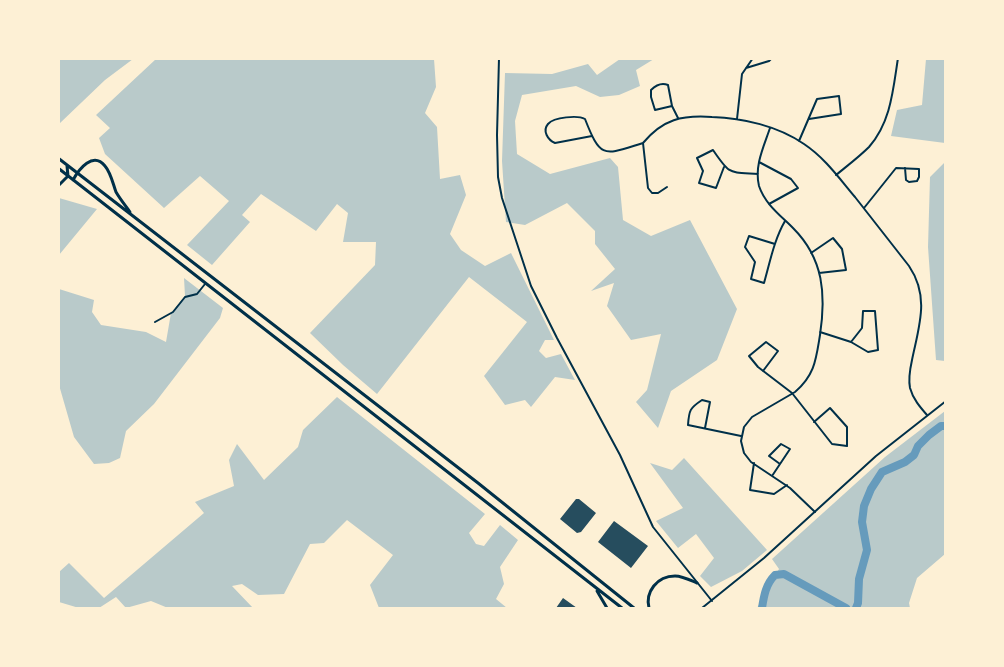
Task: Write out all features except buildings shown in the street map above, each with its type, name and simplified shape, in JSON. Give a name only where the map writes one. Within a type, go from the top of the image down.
[{"type":"highway","points":[[58,158],[478,483],[634,609]]},
{"type":"highway","points":[[73,180],[83,165],[92,160],[102,163],[118,196],[131,213]]},
{"type":"highway","points":[[58,186],[68,176],[68,166]]},
{"type":"highway","points":[[58,168],[622,609]]},
{"type":"highway","points":[[649,609],[649,592],[660,580],[675,576],[698,583]]},
{"type":"highway","points":[[594,587],[607,609]]},
{"type":"street","points":[[499,58],[498,177],[502,198],[527,275],[547,320],[620,455],[654,527],[712,601]]},
{"type":"street","points":[[736,120],[742,74],[753,58]]},
{"type":"street","points":[[746,68],[772,58]]},
{"type":"street","points":[[836,175],[868,148],[883,126],[891,105],[898,58]]},
{"type":"street","points":[[672,106],[655,110],[651,90],[656,85],[664,83],[668,85],[672,106],[678,118]]},
{"type":"street","points":[[799,141],[817,99],[839,96],[841,114],[809,119]]},
{"type":"street","points":[[592,136],[555,143],[547,137],[546,130],[552,121],[579,116],[585,118],[600,149],[615,152],[643,143],[660,126],[678,118],[705,116],[770,128],[799,141],[817,154],[864,209],[909,266],[918,281],[922,308],[909,381],[914,398],[927,415]]},
{"type":"street","points":[[770,128],[759,162],[760,189],[769,204],[801,236],[811,253],[819,273],[824,301],[813,369],[806,381],[792,393],[752,417],[744,427],[741,436],[742,447],[744,453],[754,463],[797,493],[815,512]]},
{"type":"street","points":[[643,143],[648,189],[652,193],[658,193],[667,187]]},
{"type":"street","points":[[724,167],[716,188],[699,183],[703,171],[698,158],[713,150],[724,167],[732,172],[758,174]]},
{"type":"street","points":[[759,162],[791,179],[798,188],[769,204]]},
{"type":"street","points":[[864,209],[896,168],[905,168],[919,169],[917,181],[906,180],[905,168]]},
{"type":"street","points":[[775,244],[749,236],[745,247],[755,262],[751,279],[764,283],[778,234],[786,220]]},
{"type":"street","points":[[811,253],[833,238],[842,249],[846,270],[819,273]]},
{"type":"street","points":[[155,322],[173,312],[185,297],[197,294],[205,284]]},
{"type":"street","points":[[820,332],[851,342],[868,352],[878,350],[875,311],[863,311],[862,328],[851,342]]},
{"type":"street","points":[[764,371],[778,351],[766,342],[749,356],[758,367],[792,393],[814,422],[832,444],[847,446],[847,427],[831,408],[814,422]]},
{"type":"street","points":[[705,428],[710,402],[702,400],[689,412],[688,425],[741,436]]},
{"type":"street","points":[[702,609],[764,558],[876,456],[945,401]]},
{"type":"street","points":[[772,476],[780,464],[790,449],[781,444],[769,456],[780,464]]},
{"type":"street","points":[[754,463],[750,490],[774,494],[787,486]]},
{"type":"shaded area","points":[[59,58],[133,59],[105,80],[59,124]]},
{"type":"shaded area","points":[[156,59],[434,59],[436,87],[425,113],[437,127],[440,179],[460,175],[466,195],[450,234],[461,250],[485,266],[511,253],[554,340],[545,340],[539,351],[546,358],[561,354],[575,380],[555,377],[531,407],[525,400],[505,405],[484,376],[527,322],[469,277],[377,394],[310,333],[375,265],[376,242],[343,242],[348,213],[337,204],[316,231],[261,194],[242,215],[250,222],[212,265],[187,245],[229,201],[200,176],[164,208],[105,154],[99,138],[110,128],[96,115]]},
{"type":"shaded area","points":[[620,59],[654,59],[636,70],[640,86],[619,95],[600,97],[576,86],[522,95],[515,121],[517,154],[550,174],[610,158],[618,167],[623,220],[651,236],[690,220],[737,309],[717,360],[671,391],[658,428],[636,402],[647,390],[661,334],[631,340],[607,306],[614,283],[591,291],[615,269],[595,244],[595,231],[567,203],[525,225],[506,222],[502,161],[505,73],[552,74],[588,64],[597,75]]},
{"type":"shaded area","points":[[926,59],[945,59],[945,143],[891,136],[897,110],[922,105]]},
{"type":"shaded area","points":[[945,162],[945,361],[936,360],[928,247],[930,177]]},
{"type":"shaded area","points":[[58,198],[97,209],[59,255]]},
{"type":"shaded area","points":[[184,278],[223,308],[220,318],[154,404],[126,431],[120,458],[109,463],[94,464],[74,437],[59,385],[59,289],[94,300],[92,312],[101,325],[146,332],[166,342],[171,313],[185,296]]},
{"type":"shaded area","points":[[337,397],[485,514],[469,533],[476,544],[484,546],[500,525],[518,540],[500,567],[504,584],[496,599],[507,608],[379,608],[370,585],[393,555],[347,520],[324,543],[310,544],[284,594],[258,595],[242,584],[232,586],[253,608],[168,608],[151,601],[126,608],[116,597],[99,608],[79,608],[59,602],[59,572],[69,563],[104,598],[204,513],[195,502],[234,486],[229,460],[237,444],[264,480],[298,447],[303,430]]},
{"type":"shaded area","points":[[945,411],[945,554],[917,578],[909,603],[910,608],[757,608],[779,569],[772,559],[885,457]]},
{"type":"shaded area","points":[[684,458],[767,550],[742,571],[711,587],[700,576],[714,558],[696,534],[678,548],[656,521],[683,508],[650,463],[672,470]]},
{"type":"waterway","points":[[856,608],[859,579],[867,550],[862,522],[864,506],[871,489],[882,472],[905,462],[914,455],[918,446],[929,435],[941,426],[946,426]]},
{"type":"waterway","points":[[762,608],[769,582],[775,575],[784,574],[846,608]]}]
